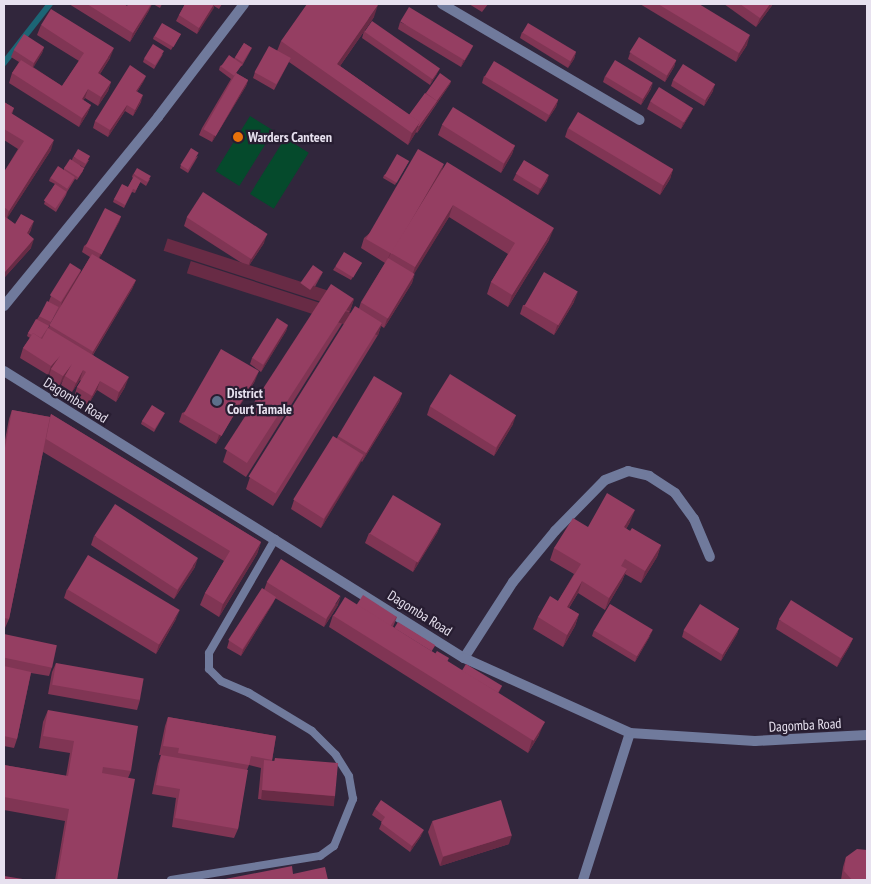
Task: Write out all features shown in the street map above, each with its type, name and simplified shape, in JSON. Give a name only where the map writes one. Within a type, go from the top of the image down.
[{"type":"street","points":[[4,306],[158,117],[244,4]]},
{"type":"street","points":[[442,4],[640,120]]},
{"type":"street","name":"Dagomba Road","points":[[4,371],[464,658],[630,733],[755,741],[867,735]]},
{"type":"street","points":[[464,658],[514,582],[555,531],[606,480],[628,471],[649,476],[675,493],[694,519],[710,558]]},
{"type":"street","points":[[583,880],[630,733]]},
{"type":"lane","points":[[171,880],[320,856],[334,846],[353,799],[350,776],[336,755],[312,731],[249,693],[221,681],[209,669],[209,653],[276,539]]},
{"type":"green space","points":[[250,116],[274,131],[239,186],[216,171]]},
{"type":"green space","points":[[285,138],[309,153],[274,209],[250,194]]},
{"type":"building","points":[[87,4],[124,4],[127,6],[128,4],[151,4],[133,33]]},
{"type":"building","points":[[185,4],[214,4],[199,28],[179,15]]},
{"type":"building","points":[[307,4],[378,5],[337,64],[420,122],[412,133],[281,41]]},
{"type":"building","points":[[658,4],[699,4],[750,35],[739,53]]},
{"type":"building","points":[[740,4],[770,4],[760,18]]},
{"type":"building","points":[[409,7],[473,46],[465,60],[400,22]]},
{"type":"building","points":[[51,9],[114,48],[98,73],[111,82],[101,97],[88,89],[82,99],[91,105],[82,118],[12,73],[21,60],[62,86],[84,53],[41,25]]},
{"type":"building","points":[[372,21],[440,69],[433,79],[365,32]]},
{"type":"building","points":[[162,23],[181,34],[174,47],[154,36]]},
{"type":"building","points":[[528,23],[576,52],[570,61],[522,32]]},
{"type":"building","points":[[24,34],[44,47],[34,63],[14,50]]},
{"type":"building","points":[[639,37],[676,60],[667,76],[629,52]]},
{"type":"building","points":[[244,43],[252,48],[243,62],[235,57]]},
{"type":"building","points":[[153,44],[164,51],[155,65],[144,58]]},
{"type":"building","points":[[269,46],[291,58],[276,84],[254,72]]},
{"type":"building","points":[[229,55],[242,64],[234,76],[221,66]]},
{"type":"building","points":[[615,60],[653,83],[643,99],[605,76]]},
{"type":"building","points":[[494,61],[558,100],[549,115],[485,76]]},
{"type":"building","points":[[683,64],[715,84],[705,100],[673,80]]},
{"type":"building","points":[[130,65],[146,76],[136,91],[143,95],[135,110],[127,105],[110,130],[95,121]]},
{"type":"building","points":[[236,73],[248,80],[216,136],[204,129]]},
{"type":"building","points":[[440,73],[451,81],[437,101],[426,93]]},
{"type":"building","points":[[659,87],[693,108],[684,123],[650,101]]},
{"type":"building","points":[[425,93],[437,101],[418,126],[420,122],[409,115]]},
{"type":"building","points":[[4,102],[14,108],[11,113],[54,140],[9,211],[4,207],[4,172],[24,141],[4,129]]},
{"type":"building","points":[[453,107],[515,146],[504,163],[442,125]]},
{"type":"building","points":[[578,112],[673,169],[663,185],[568,128]]},
{"type":"building","points":[[191,148],[199,153],[188,170],[180,165]]},
{"type":"building","points":[[78,149],[90,156],[86,164],[74,157]]},
{"type":"building","points":[[418,149],[444,164],[392,254],[366,239]]},
{"type":"building","points":[[397,154],[409,161],[397,183],[384,176]]},
{"type":"building","points":[[70,159],[84,168],[78,177],[64,168]]},
{"type":"building","points":[[524,160],[549,175],[541,189],[516,174]]},
{"type":"building","points":[[447,162],[554,228],[512,295],[491,282],[515,243],[453,205],[415,267],[391,253]]},
{"type":"building","points":[[58,166],[75,177],[67,189],[50,178]]},
{"type":"building","points":[[137,168],[151,176],[147,182],[134,174]]},
{"type":"building","points":[[134,176],[141,181],[136,190],[133,189],[125,205],[114,199],[122,184],[128,187]]},
{"type":"building","points":[[55,184],[67,192],[55,208],[44,201]]},
{"type":"building","points":[[203,192],[268,234],[251,259],[187,217]]},
{"type":"building","points":[[105,208],[121,216],[102,254],[85,246]]},
{"type":"building","points":[[21,214],[34,221],[27,233],[34,239],[4,273],[4,216],[15,224]]},
{"type":"building","points":[[344,252],[362,263],[353,277],[335,267]]},
{"type":"building","points":[[92,254],[136,280],[93,351],[49,325]]},
{"type":"building","points":[[388,258],[415,274],[388,319],[361,303]]},
{"type":"building","points":[[70,263],[81,270],[61,302],[50,295]]},
{"type":"building","points":[[313,265],[323,272],[310,290],[300,283]]},
{"type":"building","points":[[544,272],[578,292],[558,325],[524,306]]},
{"type":"building","points":[[331,284],[354,299],[247,463],[224,448]]},
{"type":"building","points":[[47,301],[59,307],[51,322],[39,316]]},
{"type":"building","points":[[355,306],[382,323],[276,493],[248,476]]},
{"type":"building","points":[[277,318],[288,325],[263,365],[252,358]]},
{"type":"building","points":[[36,319],[49,326],[41,338],[33,333],[32,335],[28,333]]},
{"type":"building","points":[[48,328],[129,377],[119,392],[100,381],[92,396],[77,387],[86,372],[83,370],[76,383],[65,376],[72,364],[63,376],[51,369],[60,356],[51,366],[23,348],[33,333],[42,339]]},
{"type":"building","name":"District Court Tamale","points":[[221,349],[259,371],[222,436],[184,414]]},
{"type":"building","points":[[450,374],[516,415],[496,448],[430,406]]},
{"type":"building","points":[[374,376],[402,393],[366,453],[338,436]]},
{"type":"building","points":[[152,405],[165,413],[155,429],[142,421]]},
{"type":"building","points":[[12,410],[50,417],[9,619],[4,618],[4,453]]},
{"type":"building","points":[[51,414],[261,542],[223,604],[205,593],[230,551],[46,439]]},
{"type":"building","points":[[333,436],[364,455],[324,519],[293,500]]},
{"type":"building","points":[[607,493],[635,510],[624,527],[630,531],[632,528],[661,545],[645,571],[625,559],[621,566],[627,569],[609,598],[582,581],[567,607],[579,614],[567,635],[538,617],[550,596],[558,601],[581,564],[554,548],[573,518],[588,527]]},
{"type":"building","points":[[393,495],[441,524],[418,562],[370,534]]},
{"type":"building","points":[[115,504],[198,558],[177,590],[94,536]]},
{"type":"building","points":[[88,555],[180,610],[159,644],[67,589]]},
{"type":"building","points":[[281,559],[340,596],[326,619],[267,582]]},
{"type":"building","points":[[262,588],[276,597],[242,649],[228,640]]},
{"type":"building","points":[[363,595],[397,617],[390,627],[356,605]]},
{"type":"building","points":[[345,597],[545,722],[533,741],[333,616]]},
{"type":"building","points":[[791,600],[853,639],[841,658],[779,620]]},
{"type":"building","points":[[610,604],[653,630],[637,656],[594,631]]},
{"type":"building","points":[[700,604],[739,628],[723,655],[684,630]]},
{"type":"building","points":[[398,622],[435,645],[432,651],[394,628]]},
{"type":"building","points":[[4,634],[57,645],[52,668],[4,658]]},
{"type":"building","points":[[437,651],[449,658],[447,662],[435,654]]},
{"type":"building","points":[[56,663],[144,678],[140,700],[52,685]]},
{"type":"building","points":[[466,664],[502,686],[498,692],[462,671]]},
{"type":"building","points":[[4,666],[31,672],[17,739],[4,736]]},
{"type":"building","points":[[48,710],[138,726],[131,771],[103,767],[102,773],[135,779],[117,880],[57,880],[69,809],[4,797],[4,765],[68,776],[74,741],[43,736]]},
{"type":"building","points":[[168,717],[276,736],[272,760],[251,756],[249,765],[178,753],[179,748],[163,746]]},
{"type":"building","points":[[161,755],[248,770],[238,829],[175,818],[180,789],[156,785]]},
{"type":"building","points":[[275,758],[338,763],[335,796],[262,790],[264,760],[275,761]]},
{"type":"building","points":[[381,800],[424,830],[412,846],[381,823],[385,817],[375,809]]},
{"type":"building","points":[[501,800],[512,835],[443,856],[432,821]]},
{"type":"building","points":[[857,849],[867,850],[867,880],[852,880],[844,871],[846,857]]},
{"type":"building","points":[[292,866],[293,874],[325,867],[328,880],[220,880]]},
{"type":"building","points":[[4,876],[29,880],[4,880]]},
{"type":"waterway","points":[[4,63],[50,4]]},
{"type":"place","name":"Warders Canteen","points":[[238,137]]},
{"type":"place","name":"District Court Tamale","points":[[217,401]]}]
